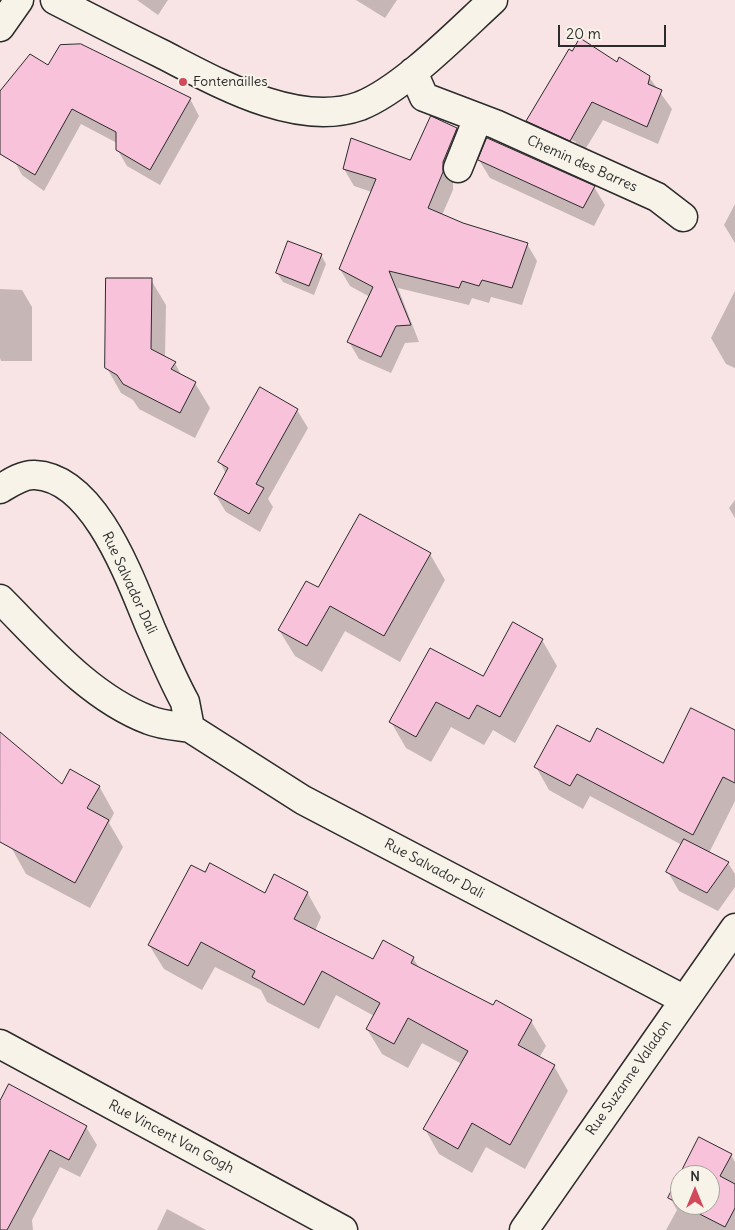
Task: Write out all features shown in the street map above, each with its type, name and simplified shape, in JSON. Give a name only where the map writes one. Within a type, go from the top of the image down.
[{"type":"street","points":[[0,27],[19,0]]},
{"type":"street","points":[[55,0],[221,85],[271,103],[302,110],[332,112],[360,106],[413,72],[493,0]]},
{"type":"street","name":"Chemin des Barres","points":[[413,72],[424,97],[478,118],[657,197],[682,217]]},
{"type":"street","points":[[458,168],[478,118]]},
{"type":"street","name":"Rue Salvador Dali","points":[[0,489],[13,481],[34,475],[62,482],[88,506],[112,542],[169,672],[185,702],[190,728]]},
{"type":"street","name":"Rue Salvador Dali","points":[[0,599],[67,666],[114,703],[150,721],[190,728],[303,800],[683,999]]},
{"type":"street","name":"Rue Suzanne Valadon","points":[[524,1230],[683,999],[735,928]]},
{"type":"street","name":"Rue Vincent Van Gogh","points":[[0,1044],[343,1230]]},
{"type":"building","points":[[580,38],[617,62],[619,57],[650,76],[648,84],[662,90],[647,127],[592,102],[570,141],[526,121],[569,49],[572,51]]},
{"type":"building","points":[[81,44],[191,98],[150,170],[116,150],[116,132],[72,109],[35,175],[0,154],[0,91],[30,54],[48,65],[60,45]]},
{"type":"building","points":[[431,116],[457,128],[443,162],[443,172],[428,208],[463,223],[528,243],[512,288],[482,280],[479,286],[462,281],[459,288],[389,271],[411,325],[396,326],[381,357],[347,342],[373,287],[339,269],[376,179],[343,169],[351,138],[410,160]]},
{"type":"building","points":[[487,138],[595,186],[583,208],[478,160]]},
{"type":"building","points":[[288,241],[322,254],[309,286],[276,273]]},
{"type":"building","points":[[106,278],[152,278],[151,349],[176,362],[171,369],[196,382],[180,413],[123,384],[117,375],[105,368]]},
{"type":"building","points":[[260,387],[298,409],[256,484],[264,488],[249,514],[214,494],[228,468],[218,462]]},
{"type":"building","points":[[360,514],[431,553],[384,636],[330,606],[307,646],[278,630],[306,581],[318,587]]},
{"type":"building","points":[[513,622],[543,639],[500,717],[477,705],[469,719],[436,702],[416,737],[389,722],[430,648],[483,676]]},
{"type":"building","points":[[691,708],[735,730],[735,783],[723,777],[693,835],[577,774],[570,786],[534,767],[557,725],[590,742],[597,728],[663,763]]},
{"type":"building","points":[[0,732],[62,784],[70,769],[100,786],[87,808],[109,820],[75,883],[0,842]]},
{"type":"building","points":[[684,839],[729,862],[707,893],[666,872]]},
{"type":"building","points":[[210,863],[265,893],[274,874],[308,892],[294,919],[373,959],[383,940],[414,957],[411,963],[493,1005],[496,1000],[532,1020],[518,1045],[555,1065],[510,1145],[472,1123],[458,1149],[423,1129],[468,1051],[408,1018],[394,1044],[366,1029],[380,1003],[322,971],[304,1005],[252,977],[255,971],[201,942],[188,966],[148,945],[191,865],[205,872]]},
{"type":"building","points":[[9,1084],[87,1126],[69,1160],[50,1150],[7,1230],[0,1230],[0,1101]]},
{"type":"building","points":[[699,1137],[732,1154],[720,1176],[720,1165],[685,1165]]},
{"type":"building","points":[[720,1176],[735,1184],[735,1208],[725,1227],[702,1215],[720,1215]]},
{"type":"place","name":"Fontenailles","points":[[183,82]]}]
